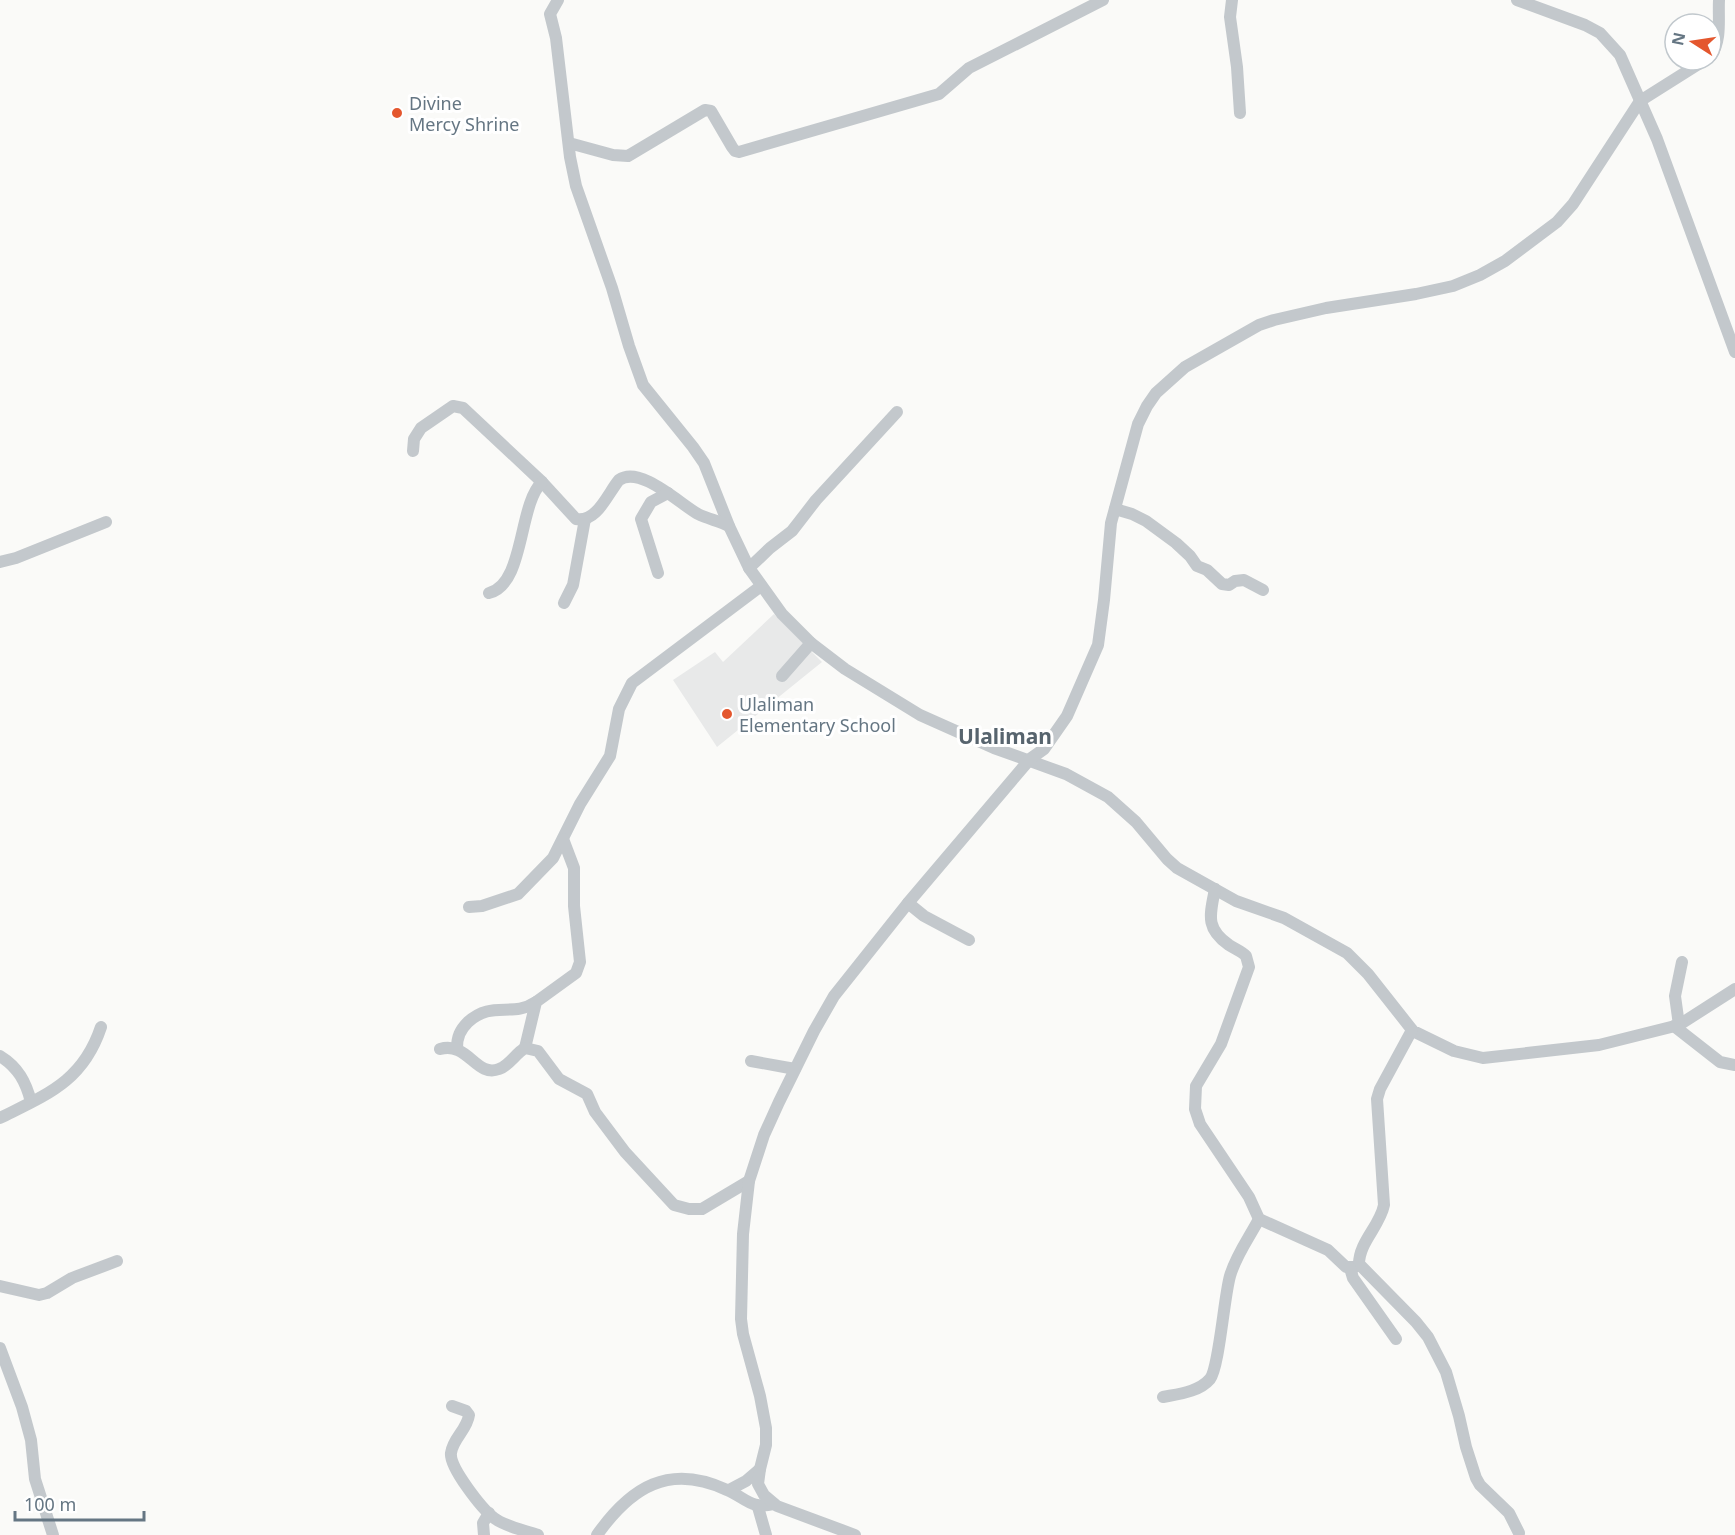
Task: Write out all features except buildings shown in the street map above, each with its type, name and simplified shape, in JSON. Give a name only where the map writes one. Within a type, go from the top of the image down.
[{"type":"street","points":[[558,0],[550,14],[556,38],[576,186],[643,385],[704,463],[729,526],[761,585],[782,614],[811,643],[845,669],[920,715],[994,748],[1066,774],[1108,797],[1136,822],[1167,859],[1190,876],[1253,908],[1284,918],[1347,953],[1368,974],[1412,1030],[1454,1051],[1483,1058],[1599,1045],[1676,1025],[1735,989]]},
{"type":"street","points":[[569,143],[613,155],[628,156],[705,110],[711,111],[735,151],[739,152],[929,98],[947,88],[954,79],[969,68],[1102,0]]},
{"type":"street","points":[[1231,0],[1230,17],[1240,113]]},
{"type":"street","points":[[1517,0],[1585,25],[1600,33],[1620,55],[1657,139],[1735,352]]},
{"type":"street","points":[[855,1535],[774,1504],[761,1491],[758,1484],[766,1445],[766,1428],[741,1319],[743,1234],[749,1181],[764,1135],[795,1069],[834,996],[908,903],[1029,759],[1044,749],[1067,716],[1098,645],[1111,523],[1138,424],[1156,393],[1173,376],[1239,335],[1274,320],[1326,308],[1453,286],[1480,276],[1505,261],[1557,222],[1573,204],[1640,101],[1686,72]]},
{"type":"street","points":[[413,451],[414,439],[421,428],[446,409],[458,406],[499,439],[542,482],[571,516],[576,519],[585,519]]},
{"type":"street","points":[[750,568],[792,531],[816,500],[897,412]]},
{"type":"street","points":[[564,603],[573,585],[585,519],[600,506],[616,483],[624,477],[637,477],[668,493],[699,514],[729,526]]},
{"type":"street","points":[[489,593],[502,586],[507,577],[519,546],[534,492],[542,482]]},
{"type":"street","points":[[658,573],[641,519],[651,502],[668,493]]},
{"type":"street","points":[[1115,509],[1146,521],[1176,543],[1197,566],[1207,570],[1222,584],[1229,585],[1235,581],[1244,580],[1263,590]]},
{"type":"street","points":[[0,562],[25,555],[106,522]]},
{"type":"street","points":[[469,906],[482,906],[518,894],[553,858],[580,804],[610,756],[619,709],[632,683],[761,585]]},
{"type":"street","points":[[782,676],[811,643]]},
{"type":"street","points":[[457,1048],[459,1033],[463,1026],[479,1013],[498,1009],[518,1010],[536,1002],[576,973],[580,962],[574,906],[574,868],[563,839]]},
{"type":"street","points":[[1215,889],[1210,914],[1211,924],[1226,942],[1246,956],[1249,967],[1221,1044],[1196,1086],[1195,1109],[1200,1124],[1249,1197],[1259,1219],[1328,1250],[1354,1266],[1416,1322],[1428,1337],[1446,1372],[1476,1478],[1509,1513],[1519,1533]]},
{"type":"street","points":[[908,903],[924,916],[969,940]]},
{"type":"street","points":[[1682,962],[1676,996],[1676,1025],[1720,1062],[1735,1065]]},
{"type":"street","points":[[440,1050],[447,1047],[457,1048],[483,1068],[500,1069],[525,1048],[536,1002]]},
{"type":"street","points":[[0,1118],[67,1081],[97,1041],[101,1027]]},
{"type":"street","points":[[1396,1339],[1351,1275],[1362,1249],[1382,1214],[1385,1198],[1377,1099],[1380,1089],[1412,1030]]},
{"type":"street","points":[[525,1048],[538,1051],[559,1079],[587,1095],[595,1112],[625,1152],[674,1205],[689,1209],[702,1209],[749,1181]]},
{"type":"street","points":[[0,1056],[21,1075],[31,1102]]},
{"type":"street","points":[[751,1061],[795,1069]]},
{"type":"street","points":[[1163,1397],[1192,1391],[1209,1380],[1215,1361],[1229,1279],[1259,1219]]},
{"type":"street","points":[[0,1286],[39,1295],[47,1293],[72,1278],[117,1261]]},
{"type":"street","points":[[0,1348],[32,1440],[35,1479],[53,1535]]},
{"type":"street","points":[[452,1406],[466,1411],[469,1415],[464,1430],[452,1448],[451,1463],[456,1473],[489,1513],[500,1521],[533,1534]]},
{"type":"street","points":[[729,1490],[746,1481],[760,1469]]},
{"type":"street","points":[[597,1535],[611,1515],[637,1491],[660,1481],[675,1478],[694,1478],[729,1490],[758,1507],[774,1504]]},
{"type":"street","points":[[758,1507],[766,1535]]},
{"type":"street","points":[[484,1535],[483,1523],[489,1513]]},
{"type":"shaded area","name":"Ulaliman Elementary School","points":[[774,614],[822,662],[717,747],[673,680],[715,652],[723,662]]},
{"type":"place","name":"Divine Mercy Shrine","points":[[397,113]]},
{"type":"place","name":"Ulaliman Elementary School","points":[[727,714]]},
{"type":"district","name":"Ulaliman","points":[[1005,736]]}]
